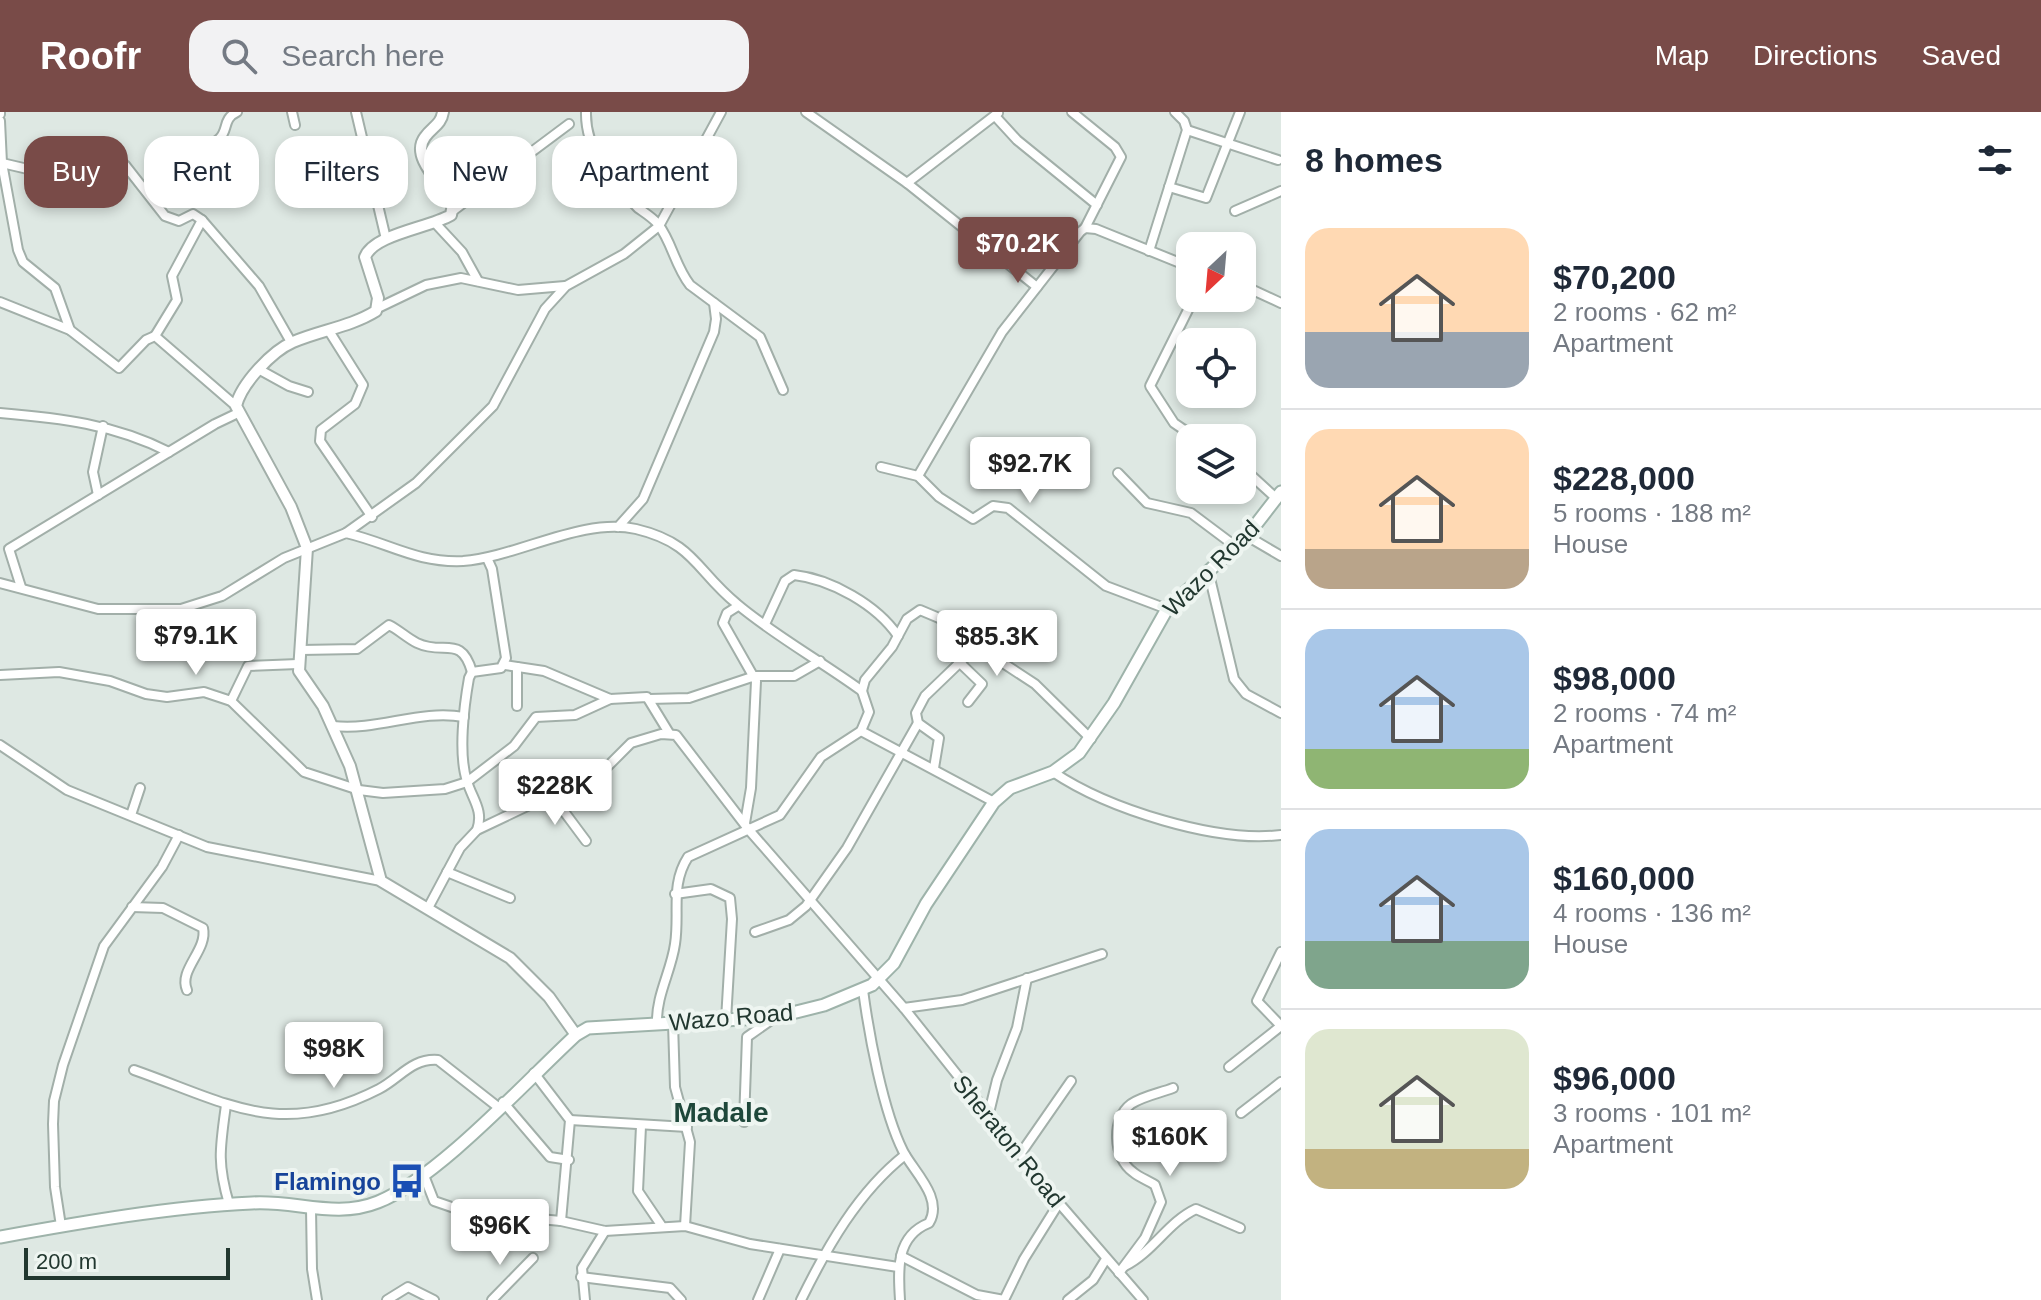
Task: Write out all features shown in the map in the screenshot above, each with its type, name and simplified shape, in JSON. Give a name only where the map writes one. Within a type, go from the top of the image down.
[{"type":"main road","name":"Wazo Road","points":[[0,1237],[229,1204],[284,1203],[311,1209],[361,1208],[381,1201],[423,1173],[576,1035],[599,1026],[776,1017],[824,1005],[863,990],[894,963],[926,904],[994,802],[1010,788],[1053,772],[1079,753],[1091,739],[1167,609],[1247,536],[1279,496]]},
{"type":"street","points":[[221,136],[227,118],[237,112]]},
{"type":"street","points":[[292,112],[295,125]]},
{"type":"street","points":[[356,112],[386,239]]},
{"type":"street","points":[[443,112],[441,121],[426,134],[420,149],[423,160],[450,198],[454,210]]},
{"type":"street","points":[[586,112],[587,139],[600,162],[659,226],[680,273],[764,341],[783,390]]},
{"type":"street","points":[[0,583],[98,609],[181,609],[222,596],[307,548],[346,533],[372,517],[416,483],[493,406],[545,309],[566,286],[624,254],[659,226],[721,112]]},
{"type":"street","points":[[806,112],[907,183],[1037,287]]},
{"type":"street","points":[[918,476],[988,353],[1085,228],[1121,157],[1115,147],[1072,112]]},
{"type":"street","points":[[1149,251],[1187,130],[1184,121],[1175,112]]},
{"type":"street","points":[[1169,187],[1204,199],[1240,112]]},
{"type":"street","points":[[907,183],[996,114],[1017,140],[1097,205]]},
{"type":"street","points":[[0,121],[1,158],[23,262],[55,288],[70,330]]},
{"type":"street","points":[[378,308],[365,257],[372,246],[436,224],[569,124]]},
{"type":"street","points":[[1187,130],[1278,160]]},
{"type":"street","points":[[1,158],[62,177],[117,163],[133,170],[165,216],[179,221],[193,214],[202,220],[259,286],[291,342]]},
{"type":"street","points":[[1235,211],[1281,191]]},
{"type":"street","points":[[0,302],[70,330],[119,368],[146,340],[155,336],[177,300],[172,276],[178,259],[202,220]]},
{"type":"street","points":[[0,221],[13,225]]},
{"type":"street","points":[[436,224],[462,252],[478,281]]},
{"type":"street","points":[[1085,228],[1176,262]]},
{"type":"street","points":[[21,587],[9,549],[237,410],[243,389],[291,342],[361,320],[378,308],[426,285],[461,278],[518,290],[566,286]]},
{"type":"street","points":[[1256,291],[1281,303]]},
{"type":"street","points":[[618,527],[648,489],[714,332],[714,303]]},
{"type":"street","points":[[1176,424],[1150,386],[1187,312]]},
{"type":"street","points":[[329,331],[363,385],[355,404],[321,430],[320,441],[372,517]]},
{"type":"street","points":[[155,336],[237,410],[291,507],[307,548],[298,664],[301,677],[333,726],[359,790],[381,881]]},
{"type":"street","points":[[260,370],[289,386],[308,392]]},
{"type":"street","points":[[0,413],[48,416],[103,426],[169,452]]},
{"type":"street","points":[[98,495],[94,489],[93,472],[103,426]]},
{"type":"street","points":[[881,467],[918,476],[939,497],[973,519],[993,506],[1008,508],[1106,586],[1167,609]]},
{"type":"street","points":[[1118,473],[1147,503],[1191,513],[1235,546]]},
{"type":"street","points":[[1256,478],[1279,496]]},
{"type":"street","points":[[346,533],[423,559],[487,558],[533,542],[618,527],[652,534],[685,549],[738,606],[862,691],[869,705],[869,719],[861,731],[821,757],[784,811],[747,826],[688,857],[679,874],[675,894],[676,941],[656,1004],[657,1024]]},
{"type":"street","points":[[1247,536],[1281,556]]},
{"type":"street","points":[[487,558],[505,640],[505,665]]},
{"type":"street","points":[[1208,570],[1234,679],[1246,694],[1281,713]]},
{"type":"street","points":[[765,624],[785,581],[794,575],[842,591],[868,606],[898,636]]},
{"type":"street","points":[[738,606],[727,613],[723,623],[758,678],[747,826]]},
{"type":"street","points":[[862,691],[865,680],[898,636],[908,617],[923,611],[1035,684],[1091,739]]},
{"type":"street","points":[[301,650],[357,649],[389,625],[416,642],[460,649],[468,657],[472,672],[464,717],[467,782],[478,806],[477,830]]},
{"type":"street","points":[[934,768],[939,738],[918,723],[916,713],[925,696],[977,646]]},
{"type":"street","points":[[0,675],[59,672],[110,681],[146,694],[167,697],[204,692],[231,701],[304,772],[359,790],[404,793],[445,789],[467,782],[514,746],[536,717],[575,715],[610,699],[644,696],[649,699],[689,698],[758,678],[794,676],[820,661]]},
{"type":"street","points":[[958,661],[982,684],[968,702]]},
{"type":"street","points":[[231,701],[248,666],[298,664]]},
{"type":"street","points":[[472,672],[496,670],[505,665],[517,667],[552,674],[610,699]]},
{"type":"street","points":[[517,667],[517,706]]},
{"type":"street","points":[[852,683],[865,680]]},
{"type":"street","name":"Sheraton Road","points":[[649,699],[669,733],[688,746],[747,826],[904,1008],[1059,1203],[1106,1259],[1122,1270],[1143,1300]]},
{"type":"street","points":[[333,726],[366,728],[428,714],[464,717]]},
{"type":"street","points":[[755,932],[789,920],[811,899],[847,848],[918,723]]},
{"type":"street","points":[[861,731],[994,802]]},
{"type":"street","points":[[428,908],[466,838],[477,830],[605,769],[631,743],[669,733]]},
{"type":"street","points":[[0,745],[67,790],[226,853],[381,881],[493,946],[526,971],[576,1035]]},
{"type":"street","points":[[1053,772],[1098,797],[1210,832],[1254,838],[1281,835]]},
{"type":"street","points":[[131,815],[140,788]]},
{"type":"street","points":[[551,794],[586,841]]},
{"type":"street","points":[[61,1226],[54,1160],[57,1089],[104,946],[162,867],[179,835]]},
{"type":"street","points":[[447,872],[510,898]]},
{"type":"street","points":[[675,894],[711,889],[730,898],[732,919],[726,1020]]},
{"type":"street","points":[[132,907],[169,910],[204,930],[200,948],[186,977],[187,990]]},
{"type":"street","points":[[1229,1067],[1281,1026],[1257,1000],[1281,952]]},
{"type":"street","points":[[904,1008],[962,1000],[1102,954]]},
{"type":"street","points":[[989,1113],[1017,1028],[1027,978]]},
{"type":"street","points":[[863,990],[891,1118],[905,1155],[924,1181],[933,1211],[929,1223],[911,1234],[901,1256],[898,1267],[900,1300]]},
{"type":"street","points":[[744,1122],[747,1037],[776,1017]]},
{"type":"street","points":[[673,1023],[675,1087],[691,1153],[685,1226]]},
{"type":"street","points":[[134,1070],[226,1105],[280,1115],[329,1110],[380,1089],[398,1073],[428,1059],[438,1060],[500,1104],[550,1157],[569,1160]]},
{"type":"street","points":[[534,1073],[570,1120],[569,1160],[561,1221]]},
{"type":"street","points":[[1021,1153],[1071,1081]]},
{"type":"street","points":[[1241,1113],[1281,1082]]},
{"type":"street","points":[[1122,1270],[1145,1238],[1161,1202],[1155,1185],[1133,1172],[1123,1158],[1116,1141],[1118,1128],[1127,1107],[1173,1088]]},
{"type":"street","points":[[226,1105],[219,1159],[220,1179],[229,1204]]},
{"type":"street","points":[[570,1120],[687,1127]]},
{"type":"street","points":[[641,1126],[638,1191],[661,1225]]},
{"type":"street","points":[[801,1300],[822,1256],[871,1187],[905,1155]]},
{"type":"street","points":[[423,1173],[431,1197],[439,1205],[466,1212],[561,1221],[605,1231],[661,1225],[685,1226],[780,1249],[898,1267]]},
{"type":"street","points":[[901,1256],[977,1295],[1004,1300],[1024,1259],[1059,1203]]},
{"type":"street","points":[[311,1209],[312,1269],[317,1300]]},
{"type":"street","points":[[1122,1270],[1140,1259],[1181,1218],[1196,1209],[1240,1228]]},
{"type":"street","points":[[585,1300],[581,1277],[586,1257],[605,1231]]},
{"type":"street","points":[[758,1300],[780,1249]]},
{"type":"street","points":[[492,1300],[533,1258]]},
{"type":"street","points":[[1068,1300],[1093,1280],[1106,1259]]},
{"type":"street","points":[[581,1277],[670,1288],[681,1300]]},
{"type":"street","points":[[387,1300],[408,1287],[434,1300]]},
{"type":"place","name":"Flamingo","points":[[407,1181]]},
{"type":"district","name":"Madale","points":[[721,1112]]}]
